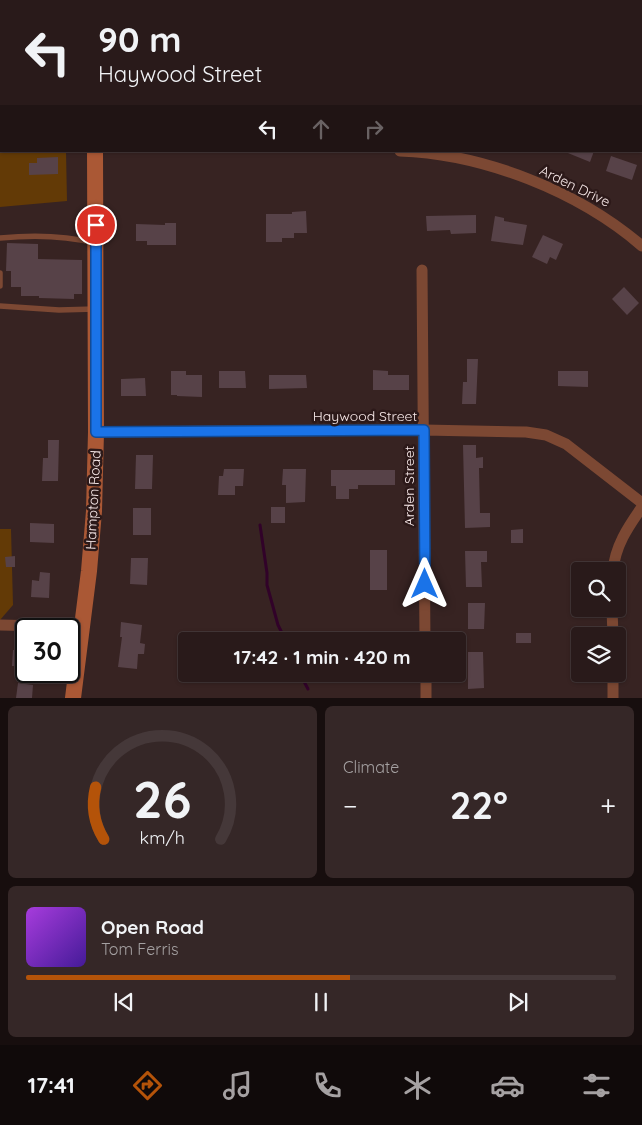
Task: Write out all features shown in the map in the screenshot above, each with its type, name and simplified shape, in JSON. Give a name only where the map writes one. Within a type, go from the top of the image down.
[{"type":"main road","name":"Hampton Road","points":[[73,698],[94,511],[96,432],[96,152]]},
{"type":"street","name":"Arden Drive","points":[[411,152],[444,155],[517,176],[590,208],[642,246]]},
{"type":"street","name":"Arden Street","points":[[422,270],[425,632]]},
{"type":"street","name":"Haywood Street","points":[[96,432],[424,430],[526,432],[546,435],[566,444],[642,505]]},
{"type":"street","points":[[614,562],[625,531],[642,505]]},
{"type":"street","points":[[0,625],[82,627]]},
{"type":"street","points":[[426,682],[426,698]]},
{"type":"street","points":[[613,682],[613,698]]},
{"type":"lane","points":[[0,238],[25,236],[73,238],[96,244]]},
{"type":"lane","points":[[0,273],[0,286]]},
{"type":"lane","points":[[0,306],[58,310],[96,309]]},
{"type":"shaded area","points":[[0,152],[66,152],[67,201],[0,207]]},
{"type":"shaded area","points":[[0,529],[11,529],[13,605],[0,620]]},
{"type":"building","points":[[565,152],[594,152],[590,162]]},
{"type":"building","points":[[611,156],[637,165],[632,180],[606,171]]},
{"type":"building","points":[[58,157],[58,174],[29,175],[29,163],[37,163],[37,158]]},
{"type":"building","points":[[306,211],[307,233],[294,233],[294,238],[282,238],[282,242],[266,242],[266,214],[292,214],[292,212]]},
{"type":"building","points":[[476,215],[476,233],[451,234],[450,230],[427,231],[426,216]]},
{"type":"building","points":[[495,216],[504,218],[504,221],[527,225],[523,245],[491,241]]},
{"type":"building","points":[[165,223],[176,223],[176,245],[147,245],[147,241],[136,241],[136,224],[165,225]]},
{"type":"building","points":[[543,235],[563,244],[556,260],[550,257],[547,264],[532,257]]},
{"type":"building","points":[[7,243],[38,244],[38,259],[82,260],[82,294],[74,294],[74,299],[21,296],[21,287],[11,287],[11,271],[6,271]]},
{"type":"building","points":[[624,287],[639,303],[627,315],[612,299]]},
{"type":"building","points":[[467,359],[478,359],[476,404],[462,404],[463,382],[467,382]]},
{"type":"building","points":[[373,370],[388,371],[388,375],[409,375],[409,390],[373,390]]},
{"type":"building","points":[[171,371],[186,371],[186,375],[202,375],[202,397],[171,395]]},
{"type":"building","points":[[219,371],[245,371],[246,388],[219,388]]},
{"type":"building","points":[[558,371],[588,371],[588,387],[558,386]]},
{"type":"building","points":[[269,375],[306,375],[307,388],[269,389]]},
{"type":"building","points":[[145,378],[146,396],[121,396],[121,379]]},
{"type":"building","points":[[48,440],[59,440],[58,481],[42,481],[43,458],[48,458]]},
{"type":"building","points":[[463,445],[476,445],[476,458],[483,457],[483,468],[479,468],[480,513],[490,513],[490,527],[465,528]]},
{"type":"building","points":[[136,455],[153,455],[152,489],[135,489]]},
{"type":"building","points":[[224,469],[244,469],[243,486],[235,486],[235,495],[218,495],[219,476],[223,476]]},
{"type":"building","points":[[283,469],[306,469],[305,502],[286,503],[286,485],[282,485]]},
{"type":"building","points":[[331,470],[395,470],[395,485],[358,485],[358,489],[349,489],[349,499],[336,499],[336,486],[331,486]]},
{"type":"building","points":[[271,507],[285,507],[285,523],[271,523]]},
{"type":"building","points":[[133,508],[151,508],[151,535],[133,535]]},
{"type":"building","points":[[30,523],[54,524],[54,543],[30,542]]},
{"type":"building","points":[[523,529],[523,543],[511,543],[511,530]]},
{"type":"building","points":[[370,550],[387,550],[387,590],[370,590]]},
{"type":"building","points":[[465,551],[487,551],[487,562],[481,562],[482,587],[466,587]]},
{"type":"building","points":[[15,556],[15,567],[6,567],[5,557]]},
{"type":"building","points":[[131,558],[148,558],[147,585],[130,584]]},
{"type":"building","points":[[40,572],[50,573],[49,598],[31,597],[32,580],[39,581]]},
{"type":"building","points":[[468,603],[485,603],[484,629],[468,629]]},
{"type":"building","points":[[121,622],[142,625],[140,643],[145,644],[144,654],[138,654],[137,669],[118,667],[122,637],[120,637]]},
{"type":"building","points":[[516,633],[531,633],[531,643],[516,643]]},
{"type":"building","points":[[13,650],[15,650],[15,666],[12,666]]},
{"type":"building","points":[[468,652],[483,652],[484,688],[468,689]]},
{"type":"building","points":[[18,683],[33,685],[32,698],[16,698]]},
{"type":"waterway","points":[[260,525],[267,585],[282,632]]},
{"type":"waterway","points":[[304,682],[308,689]]},
{"type":"route","points":[[96,225],[96,432],[424,430],[425,584]]}]
